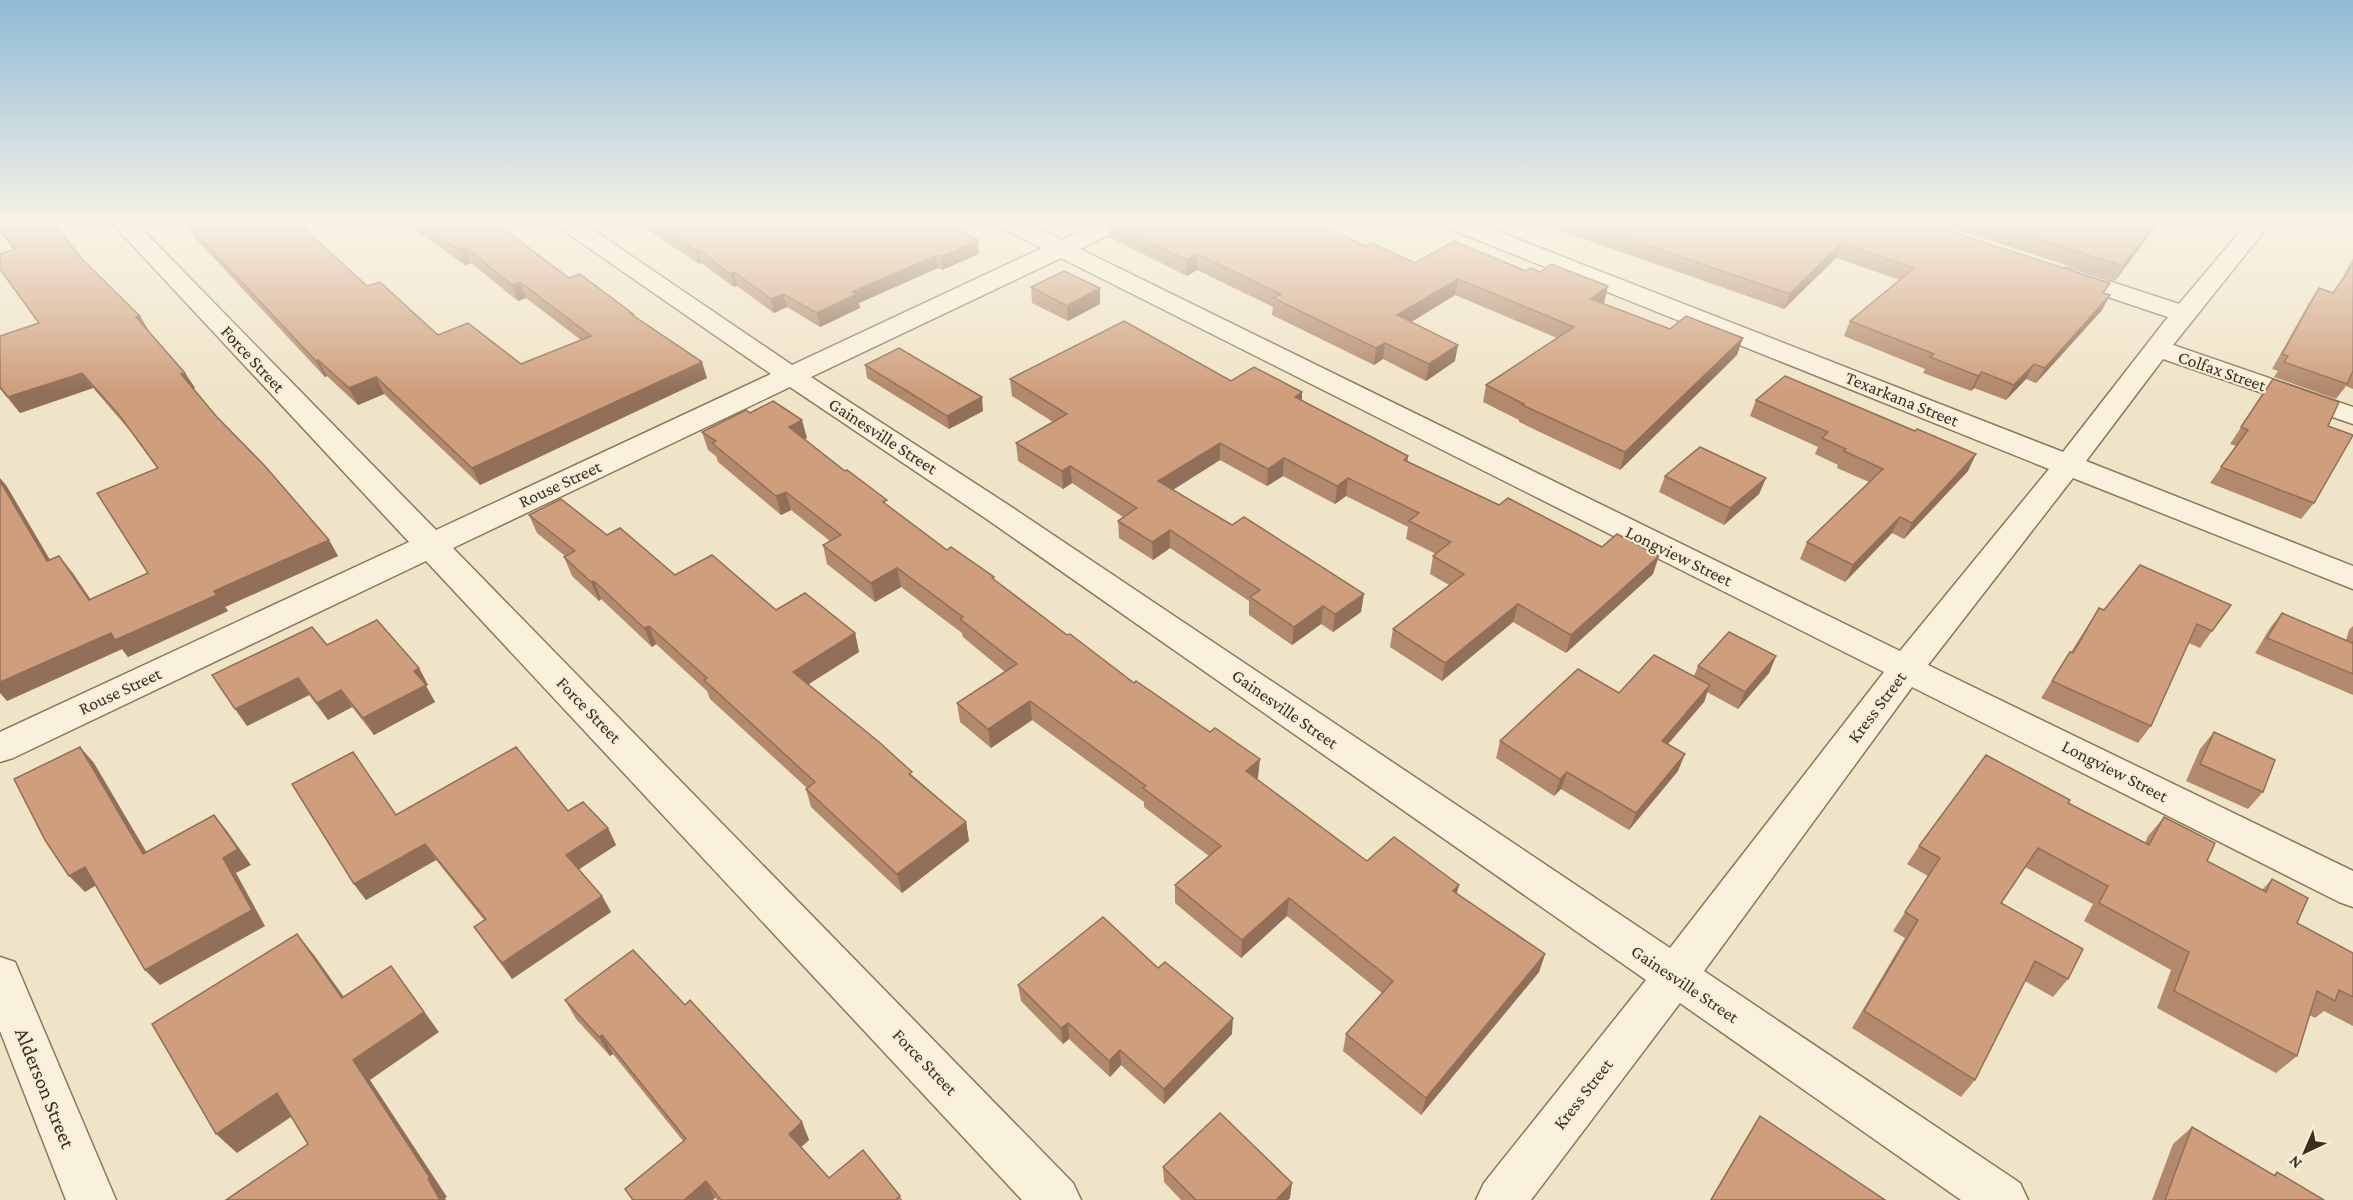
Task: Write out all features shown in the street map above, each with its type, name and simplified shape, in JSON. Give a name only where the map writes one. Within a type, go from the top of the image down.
[{"type":"street","name":"Force Street","points":[[175,277],[1056,1200]]},
{"type":"street","name":"Gainesville Street","points":[[647,277],[791,376],[999,513],[2003,1200]]},
{"type":"street","name":"Rouse Street","points":[[0,748],[1001,277]]},
{"type":"street","name":"Longview Street","points":[[1116,277],[2353,890]]},
{"type":"street","name":"Texarkana Street","points":[[1593,277],[2353,578]]},
{"type":"street","points":[[2071,277],[2184,314]]},
{"type":"street","name":"Kress Street","points":[[1501,1200],[1674,977],[1907,667],[2215,277]]},
{"type":"street","name":"Colfax Street","points":[[2158,349],[2353,416]]},
{"type":"street","name":"Alderson Street","points":[[0,976],[91,1200]]},
{"type":"building","points":[[6,277],[100,277],[140,316],[136,317],[185,373],[181,374],[216,416],[264,465],[329,540],[214,591],[217,595],[115,640],[111,633],[0,682],[0,481],[47,561],[59,556],[89,600],[148,573],[97,493],[158,468],[120,416],[82,373],[8,397],[0,387],[0,336],[39,323]]},
{"type":"building","points":[[237,277],[357,277],[367,286],[380,282],[438,335],[468,323],[521,364],[591,336],[520,282],[512,285],[502,277],[584,277],[633,314],[631,314],[702,362],[472,468],[376,377],[349,388],[318,360],[316,361]]},
{"type":"building","points":[[741,277],[886,277],[852,292],[857,294],[817,313],[783,294],[771,299]]},
{"type":"building","points":[[1052,277],[1077,277],[1100,288],[1067,306],[1031,287]]},
{"type":"building","points":[[1245,277],[1585,277],[1608,286],[1591,299],[1670,329],[1686,316],[1743,338],[1625,452],[1522,405],[1524,404],[1486,385],[1574,327],[1458,279],[1397,315],[1458,345],[1429,364],[1385,343],[1376,348],[1273,298],[1281,294]]},
{"type":"building","points":[[1740,277],[1807,277],[1790,294]]},
{"type":"building","points":[[1903,277],[2091,277],[2110,283],[2103,293],[2110,295],[2045,368],[2034,364],[2014,385],[1982,372],[1978,376],[1930,357],[1934,354],[1850,321]]},
{"type":"building","points":[[2344,277],[2353,277],[2353,371],[2347,384],[2284,362],[2288,356],[2282,354],[2319,288],[2333,293]]},
{"type":"building","points":[[1124,321],[1231,381],[1254,367],[1302,392],[1295,397],[1408,456],[1404,460],[1499,505],[1508,498],[1602,547],[1617,534],[1659,556],[1571,635],[1518,604],[1445,663],[1393,629],[1464,574],[1433,556],[1451,542],[1409,521],[1419,513],[1348,478],[1337,486],[1284,458],[1268,469],[1220,443],[1158,481],[1232,525],[1244,517],[1364,594],[1335,614],[1323,606],[1294,627],[1250,597],[1260,590],[1170,530],[1152,542],[1118,521],[1137,508],[1070,466],[1062,471],[1016,443],[1067,414],[1010,379]]},
{"type":"building","points":[[899,348],[982,397],[947,416],[865,365]]},
{"type":"building","points":[[1785,376],[1976,454],[1912,523],[1900,517],[1853,565],[1807,542],[1883,469],[1822,438],[1828,432],[1756,400]]},
{"type":"building","points":[[2273,379],[2339,402],[2328,426],[2353,435],[2314,503],[2221,467],[2248,430],[2241,427]]},
{"type":"building","points":[[773,401],[802,420],[789,427],[845,471],[847,470],[887,500],[883,502],[947,550],[951,547],[994,577],[992,578],[1134,683],[1136,681],[1210,732],[1215,728],[1260,759],[1246,771],[1367,861],[1394,837],[1459,885],[1453,891],[1545,954],[1426,1098],[1346,1034],[1393,981],[1289,898],[1242,940],[1175,885],[1221,846],[1143,788],[1146,786],[1030,701],[988,729],[957,703],[1017,664],[960,619],[963,617],[897,568],[871,583],[823,545],[841,535],[786,492],[776,496],[712,443],[716,441],[702,432],[746,410],[750,413]]},
{"type":"building","points":[[1700,447],[1766,478],[1730,508],[1665,476]]},
{"type":"building","points":[[561,499],[607,535],[620,528],[675,575],[712,555],[776,610],[805,593],[855,633],[793,672],[879,742],[912,772],[909,774],[966,822],[897,874],[806,789],[815,782],[704,680],[707,678],[649,626],[644,628],[594,581],[591,582],[564,557],[575,551],[529,515]]},
{"type":"building","points":[[2140,565],[2231,605],[2212,631],[2197,624],[2151,726],[2052,681],[2070,652],[2073,653],[2099,608],[2104,610]]},
{"type":"building","points":[[2282,613],[2352,643],[2353,641],[2353,674],[2267,638]]},
{"type":"building","points":[[377,620],[419,668],[414,671],[426,685],[363,718],[341,690],[317,703],[298,678],[235,709],[212,675],[312,627],[327,645]]},
{"type":"building","points":[[1729,632],[1776,656],[1745,692],[1698,666]]},
{"type":"building","points":[[1654,655],[1710,685],[1662,741],[1685,754],[1636,813],[1567,772],[1560,779],[1500,741],[1578,669],[1619,693]]},
{"type":"building","points":[[2214,732],[2275,760],[2263,792],[2200,764]]},
{"type":"building","points":[[80,747],[143,854],[214,815],[238,849],[223,858],[252,910],[145,970],[85,867],[69,876],[45,840],[14,779]]},
{"type":"building","points":[[516,747],[568,811],[583,802],[608,828],[566,855],[602,896],[502,963],[474,927],[486,919],[425,844],[354,884],[292,784],[353,752],[396,815]]},
{"type":"building","points":[[1986,755],[2070,800],[2068,803],[2149,845],[2164,817],[2215,843],[2207,861],[2266,892],[2272,879],[2308,898],[2297,923],[2353,953],[2353,997],[2339,990],[2335,1001],[2317,991],[2297,1056],[2174,991],[2189,952],[2099,903],[2108,886],[2038,848],[2001,903],[2083,949],[2068,979],[2035,961],[1975,1080],[1864,1011],[1918,920],[1905,912],[1940,858],[1919,846]]},
{"type":"building","points":[[1103,917],[1158,968],[1165,962],[1233,1018],[1164,1089],[1120,1050],[1109,1061],[1068,1023],[1061,1028],[1018,985]]},
{"type":"building","points":[[297,934],[342,998],[391,966],[424,1012],[353,1060],[430,1178],[428,1179],[440,1200],[226,1200],[308,1144],[277,1093],[216,1134],[152,1024]]},
{"type":"building","points":[[633,950],[685,1005],[690,1000],[802,1122],[789,1134],[829,1178],[863,1150],[900,1196],[895,1200],[721,1200],[706,1181],[684,1200],[633,1200],[625,1189],[686,1139],[602,1035],[599,1037],[565,1000]]},
{"type":"building","points":[[1220,1113],[1292,1183],[1276,1200],[1196,1200],[1163,1167]]},
{"type":"building","points":[[1760,1116],[1885,1200],[1711,1200]]},
{"type":"building","points":[[2192,1127],[2275,1176],[2277,1172],[2324,1200],[2165,1200]]}]
